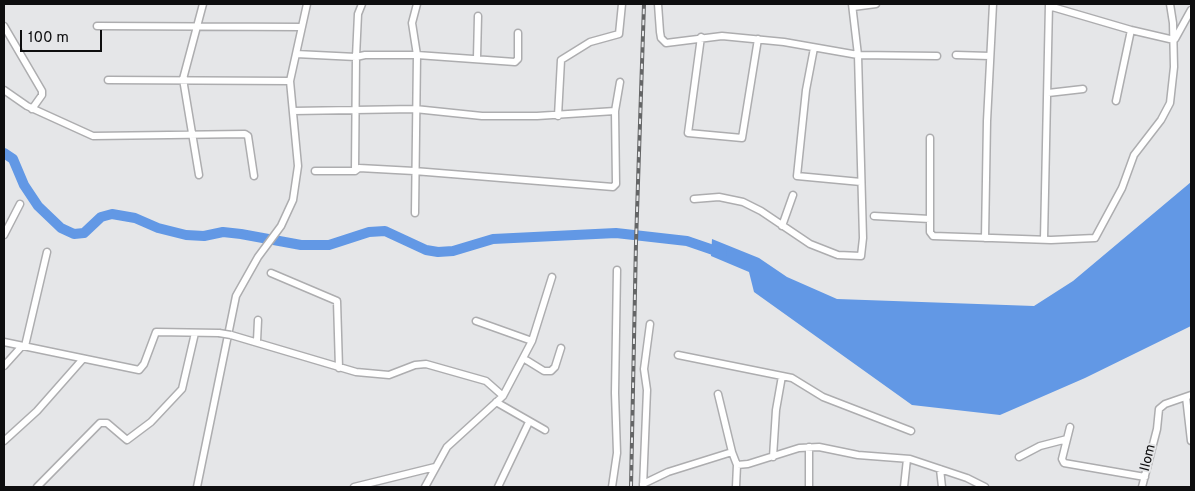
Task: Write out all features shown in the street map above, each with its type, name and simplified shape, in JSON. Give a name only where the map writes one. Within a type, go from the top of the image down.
[{"type":"street","points":[[199,175],[183,79],[203,4]]},
{"type":"street","points":[[197,487],[232,310],[244,278],[281,226],[293,200],[297,181],[290,81],[307,4]]},
{"type":"street","points":[[355,172],[356,57],[358,14],[362,4]]},
{"type":"street","points":[[415,213],[414,110],[417,55],[412,23],[417,4]]},
{"type":"street","points":[[558,116],[561,60],[590,42],[619,34],[622,4]]},
{"type":"street","points":[[658,4],[660,32],[663,41],[666,43],[701,37],[722,36],[758,39],[858,55],[937,56]]},
{"type":"street","points":[[694,199],[719,197],[743,202],[827,251],[858,258],[862,252],[863,238],[858,55],[852,5],[876,4]]},
{"type":"street","points":[[985,238],[993,4]]},
{"type":"street","points":[[930,138],[930,232],[933,236],[1092,240],[1098,235],[1122,188],[1134,155],[1167,110],[1174,67],[1174,40],[1170,4]]},
{"type":"street","points":[[1044,240],[1049,5],[1131,30],[1174,40]]},
{"type":"street","points":[[1174,40],[1191,10]]},
{"type":"street","points":[[477,58],[478,16]]},
{"type":"street","points":[[4,26],[42,91],[42,95],[32,108]]},
{"type":"street","points":[[97,26],[197,28],[302,27]]},
{"type":"street","points":[[1116,101],[1131,30]]},
{"type":"street","points":[[296,54],[356,57],[365,55],[417,55],[517,62],[518,34]]},
{"type":"street","points":[[701,37],[687,131],[688,133],[742,138],[758,39]]},
{"type":"street","points":[[814,48],[806,90],[797,176],[861,182]]},
{"type":"street","points":[[956,55],[990,56]]},
{"type":"street","points":[[108,80],[290,81]]},
{"type":"street","points":[[315,171],[355,172],[359,168],[613,186],[616,184],[615,111],[620,82]]},
{"type":"street","points":[[4,90],[32,108],[93,136],[247,135],[254,176]]},
{"type":"street","points":[[1048,93],[1082,90]]},
{"type":"street","points":[[293,111],[414,110],[482,116],[558,116],[615,111]]},
{"type":"street","points":[[782,226],[793,195]]},
{"type":"street","points":[[5,230],[20,204]]},
{"type":"street","points":[[874,216],[930,219]]},
{"type":"street","points":[[4,366],[23,346],[48,252]]},
{"type":"street","points":[[612,487],[617,452],[615,393],[617,270]]},
{"type":"street","points":[[271,273],[338,301],[340,368]]},
{"type":"street","points":[[426,487],[447,447],[502,396],[532,341],[552,277]]},
{"type":"street","points":[[257,341],[258,320]]},
{"type":"street","points":[[476,321],[532,341]]},
{"type":"street","points":[[643,486],[647,390],[644,369],[650,324]]},
{"type":"street","points":[[4,342],[82,360],[139,370],[144,364],[156,332],[219,333],[257,341],[356,372],[389,375],[426,364],[486,381],[502,396]]},
{"type":"street","points":[[37,487],[100,423],[107,423],[127,440],[151,422],[183,385],[195,333]]},
{"type":"street","points":[[523,358],[544,371],[551,371],[555,367],[561,348]]},
{"type":"street","points":[[678,355],[798,380],[823,397],[911,431]]},
{"type":"street","points":[[4,441],[37,411],[82,360]]},
{"type":"street","points":[[773,456],[776,410],[782,376]]},
{"type":"street","points":[[718,394],[737,465],[736,487]]},
{"type":"street","points":[[1189,396],[1191,441]]},
{"type":"street","name":"Ilom","points":[[1142,487],[1161,406],[1189,396]]},
{"type":"street","points":[[496,402],[545,430]]},
{"type":"street","points":[[498,487],[529,422]]},
{"type":"street","points":[[1070,427],[1062,460],[1064,463],[1145,477]]},
{"type":"street","points":[[1019,458],[1040,446],[1068,439]]},
{"type":"street","points":[[808,447],[810,487]]},
{"type":"street","points":[[737,465],[748,464],[808,447],[858,455],[907,459],[940,469],[984,487]]},
{"type":"street","points":[[643,486],[668,472],[732,452]]},
{"type":"street","points":[[904,487],[907,459]]},
{"type":"street","points":[[354,487],[435,467]]},
{"type":"street","points":[[940,469],[942,487]]},
{"type":"water","points":[[1191,182],[1191,326],[1085,378],[1000,415],[912,405],[754,292],[749,272],[711,256],[712,239],[759,258],[787,277],[837,299],[1034,306],[1073,281]]},
{"type":"waterway","points":[[4,153],[13,159],[24,185],[38,206],[61,228],[74,234],[84,233],[101,217],[112,214],[135,218],[158,228],[186,235],[204,236],[223,232],[301,245],[329,245],[369,232],[385,231],[426,250],[438,252],[453,251],[493,239],[616,233],[687,241],[722,253]]},
{"type":"railway","points":[[631,487],[636,242],[644,4]]}]
